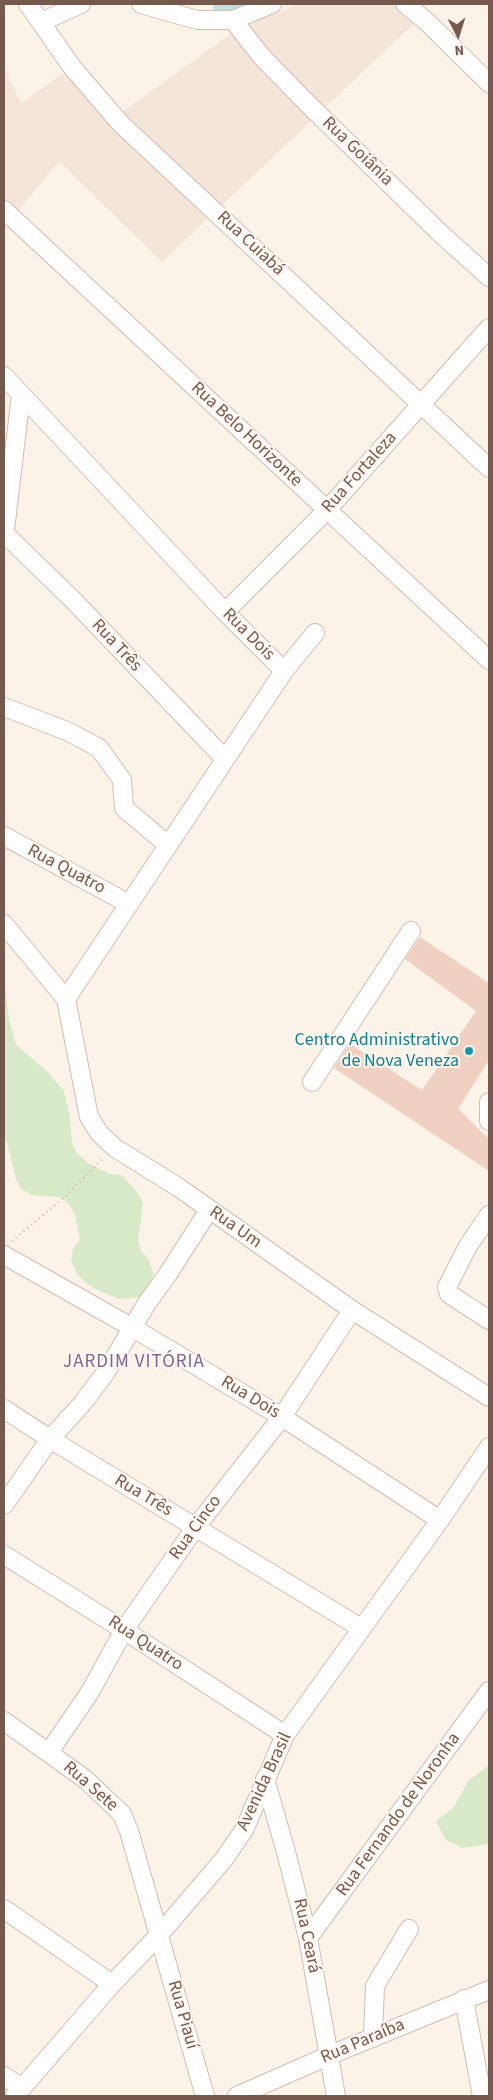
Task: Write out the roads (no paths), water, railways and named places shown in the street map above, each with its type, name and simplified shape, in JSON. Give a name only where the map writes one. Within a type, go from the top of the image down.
[{"type":"street","name":"Rua Cuiabá","points":[[28,4],[78,74],[120,123],[489,468]]},
{"type":"street","points":[[41,22],[81,4]]},
{"type":"street","points":[[141,4],[197,20],[233,20],[272,4]]},
{"type":"street","points":[[405,4],[425,20],[489,83]]},
{"type":"street","name":"Rua Goiânia","points":[[233,20],[262,57],[307,103],[489,277]]},
{"type":"street","name":"Rua Belo Horizonte","points":[[4,210],[489,660]]},
{"type":"street","name":"Rua Fortaleza","points":[[225,612],[327,510],[489,328]]},
{"type":"street","name":"Rua Dois","points":[[4,376],[225,612],[284,671],[66,999]]},
{"type":"street","points":[[4,536],[21,395]]},
{"type":"street","name":"Rua Três","points":[[4,536],[74,601],[225,759]]},
{"type":"street","points":[[284,671],[314,633]]},
{"type":"street","points":[[4,707],[68,731],[99,748],[122,780],[124,808],[168,845]]},
{"type":"street","name":"Rua Quatro","points":[[4,836],[129,904]]},
{"type":"street","points":[[4,924],[66,999]]},
{"type":"street","points":[[312,1082],[411,932]]},
{"type":"street","name":"Rua Um","points":[[66,999],[90,1117],[100,1133],[113,1146],[178,1187],[352,1310],[489,1397]]},
{"type":"street","points":[[489,1102],[489,1121]]},
{"type":"street","points":[[4,1505],[50,1439],[82,1404],[106,1372],[147,1302],[168,1274],[208,1210]]},
{"type":"street","points":[[489,1215],[468,1246],[447,1287],[449,1294],[489,1320]]},
{"type":"street","name":"Rua Dois","points":[[7,1249],[133,1328],[282,1417],[440,1520]]},
{"type":"street","name":"Rua Cinco","points":[[49,1752],[90,1692],[124,1630],[196,1528],[282,1417],[352,1310]]},
{"type":"street","name":"Rua Três","points":[[4,1409],[50,1439],[361,1628]]},
{"type":"street","name":"Avenida Brasil","points":[[18,2092],[112,1984],[159,1935],[224,1859],[244,1830],[285,1735],[440,1520],[489,1447]]},
{"type":"street","name":"Rua Quatro","points":[[4,1555],[124,1630],[285,1735]]},
{"type":"street","name":"Rua Fernando de Noronha","points":[[308,1938],[489,1691]]},
{"type":"street","name":"Rua Sete","points":[[4,1721],[85,1779],[122,1814],[129,1831],[159,1935]]},
{"type":"street","name":"Rua Ceará","points":[[265,1779],[308,1938],[336,2096]]},
{"type":"street","points":[[4,1909],[112,1984]]},
{"type":"street","points":[[373,2038],[375,1986],[409,1929]]},
{"type":"street","name":"Rua Piauí","points":[[159,1935],[205,2096]]},
{"type":"street","name":"Rua Paraíba","points":[[237,2096],[328,2056],[489,1990]]},
{"type":"street","points":[[464,1999],[482,2096]]},
{"type":"street","points":[[4,2076],[18,2092]]},
{"type":"waterway","points":[[226,4],[236,6],[239,4]]},
{"type":"place","name":"Centro Administrativo de Nova Veneza","points":[[469,1051]]},
{"type":"district","name":"JARDIM VITÓRIA","points":[[134,1363]]}]
